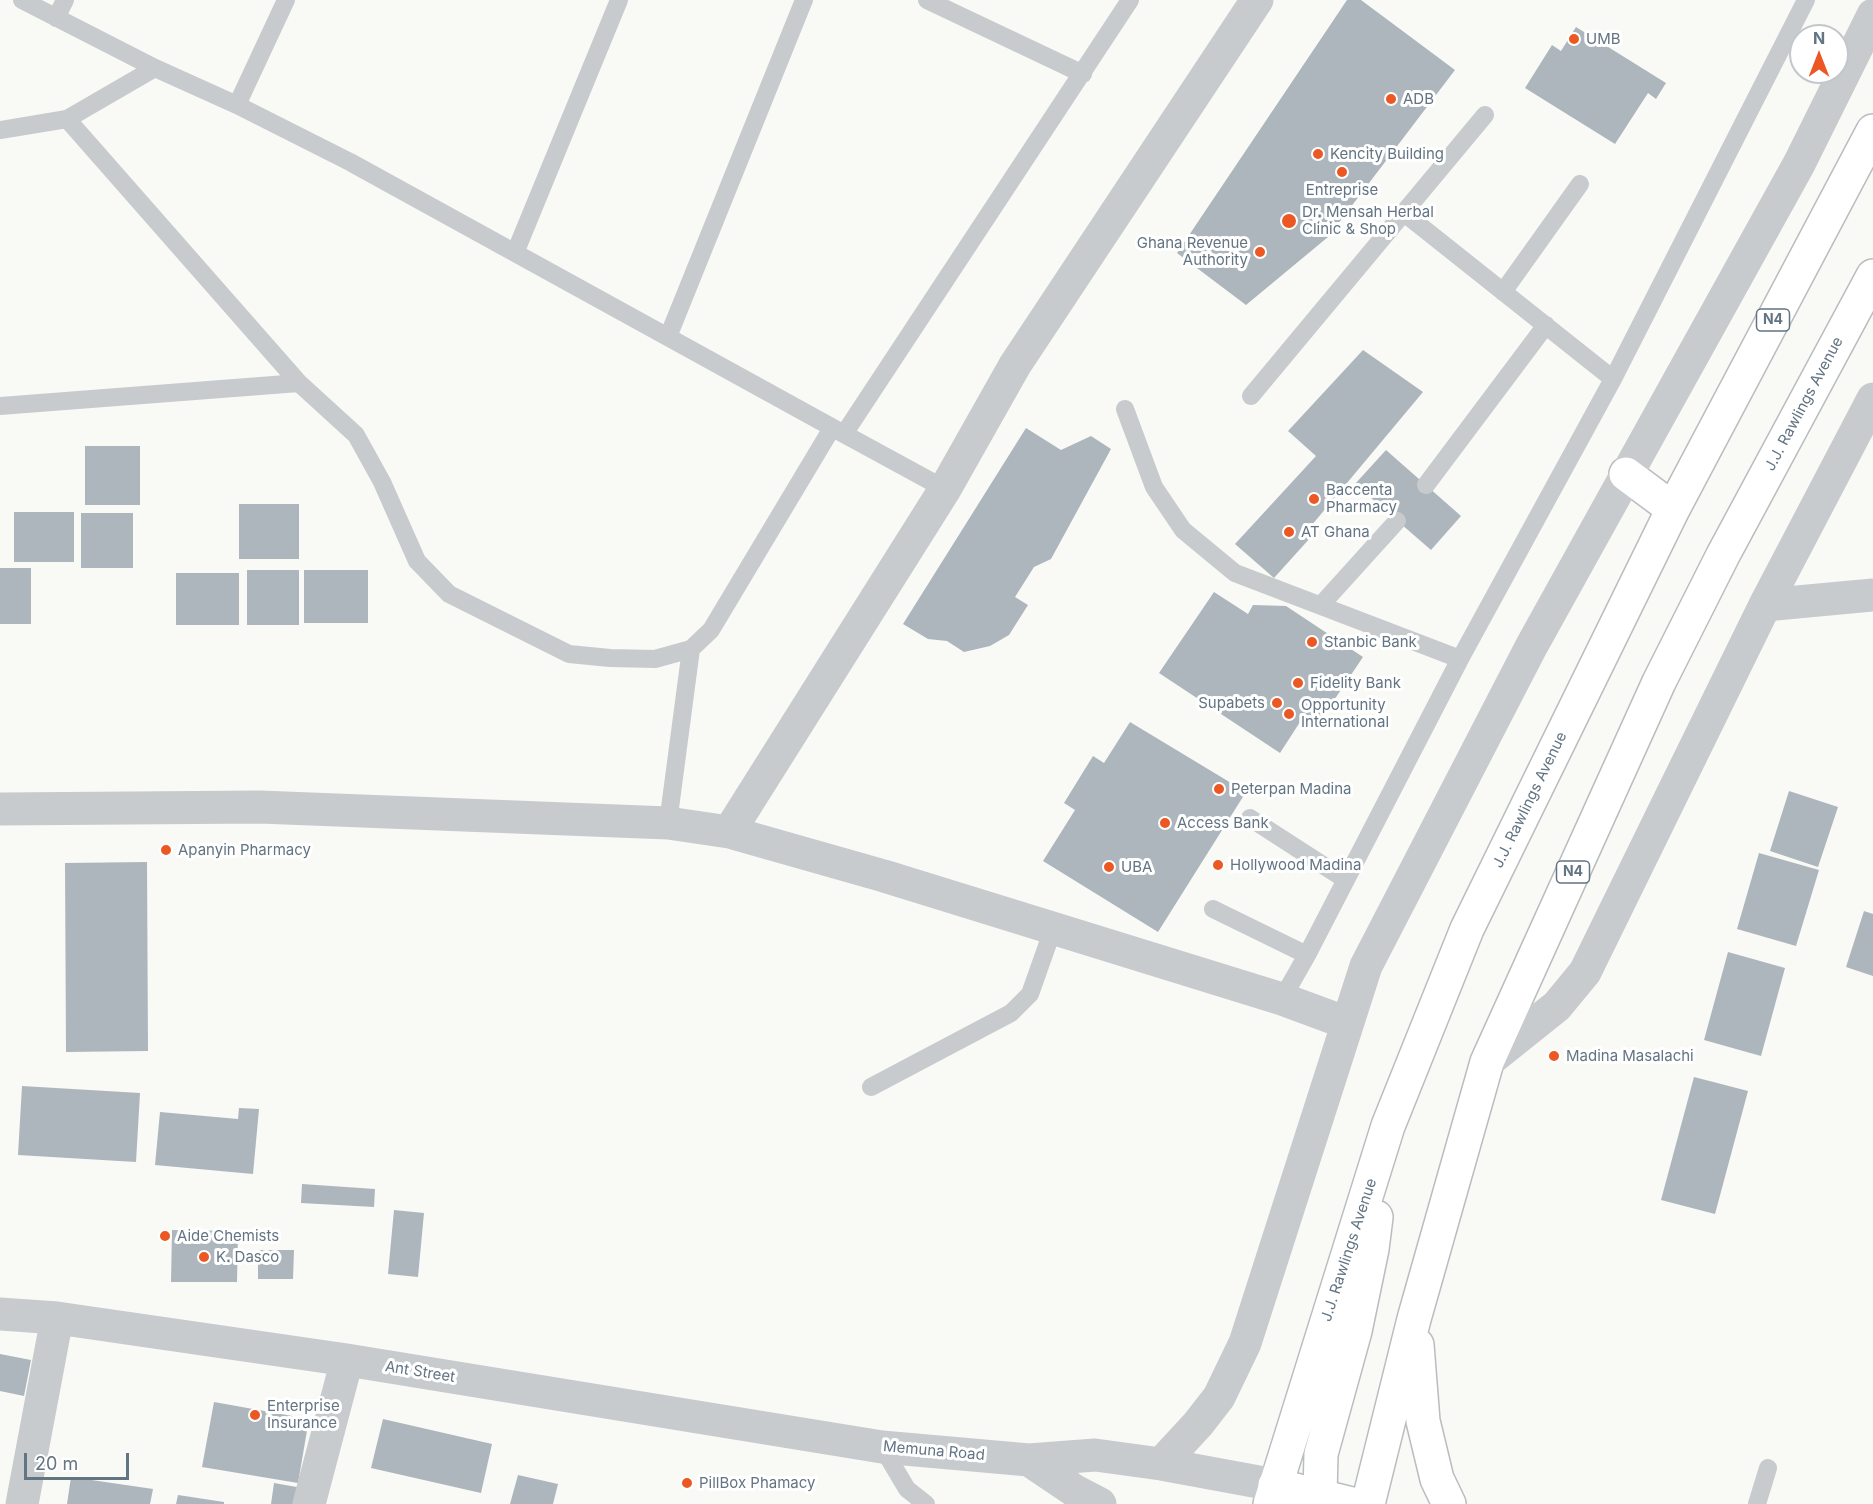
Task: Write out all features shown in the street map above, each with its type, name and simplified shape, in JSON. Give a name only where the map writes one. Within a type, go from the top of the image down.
[{"type":"main road","name":"J.J. Rawlings Avenue","points":[[1276,1498],[1388,1126],[1467,929],[1673,509],[1873,131]]},
{"type":"main road","name":"J.J. Rawlings Avenue","points":[[1368,1504],[1414,1319],[1487,1062],[1659,682],[1723,555],[1873,276]]},
{"type":"main road","points":[[1626,474],[1673,509]]},
{"type":"main road","points":[[1322,1500],[1321,1454],[1355,1331],[1372,1249],[1388,1126]]},
{"type":"main road","points":[[1414,1319],[1423,1421],[1437,1479],[1449,1504]]},
{"type":"main road","points":[[1276,1498],[1352,1504]]},
{"type":"street","points":[[729,832],[945,489],[1015,365],[1257,0]]},
{"type":"street","points":[[1161,1464],[1219,1397],[1245,1343],[1365,966],[1531,647],[1799,164],[1873,15]]},
{"type":"street","points":[[1487,1062],[1557,1006],[1585,972],[1765,605],[1873,399]]},
{"type":"street","points":[[1765,605],[1873,595]]},
{"type":"street","points":[[0,809],[260,807],[668,822],[729,832],[884,876],[1282,999],[1347,1023]]},
{"type":"street","name":"Ant Street","points":[[0,1314],[57,1318],[347,1360],[839,1440]]},
{"type":"street","points":[[22,1504],[57,1318]]},
{"type":"street","points":[[309,1504],[347,1360]]},
{"type":"street","name":"Memuna Road","points":[[839,1440],[882,1447],[1029,1460],[1095,1455],[1161,1464],[1276,1498]]},
{"type":"street","points":[[1029,1460],[1075,1491],[1100,1504]]},
{"type":"lane","points":[[22,0],[155,68],[237,105],[350,162],[945,489]]},
{"type":"lane","points":[[56,18],[65,0]]},
{"type":"lane","points":[[237,105],[286,0]]},
{"type":"lane","points":[[515,253],[619,0]]},
{"type":"lane","points":[[668,337],[804,0]]},
{"type":"lane","points":[[927,0],[1083,74]]},
{"type":"lane","points":[[67,119],[299,382],[356,435],[382,482],[417,561],[449,594],[569,654],[655,659],[691,649],[711,630],[838,431],[1083,74],[1130,0]]},
{"type":"lane","points":[[1282,999],[1460,659],[1613,378],[1806,0]]},
{"type":"lane","points":[[0,130],[67,119],[155,68]]},
{"type":"lane","points":[[1251,396],[1485,115]]},
{"type":"lane","points":[[1503,292],[1580,184]]},
{"type":"lane","points":[[1404,213],[1613,378]]},
{"type":"lane","points":[[1426,485],[1545,325]]},
{"type":"lane","points":[[0,406],[299,382]]},
{"type":"lane","points":[[1125,409],[1154,488],[1183,530],[1235,573],[1460,659]]},
{"type":"lane","points":[[1321,605],[1397,520]]},
{"type":"lane","points":[[668,822],[691,649]]},
{"type":"lane","points":[[1250,818],[1346,880]]},
{"type":"lane","points":[[1213,909],[1307,955]]},
{"type":"lane","points":[[871,1087],[1011,1013],[1030,993],[1053,929]]},
{"type":"lane","points":[[882,1447],[907,1489],[926,1504]]},
{"type":"lane","points":[[1757,1504],[1768,1468]]},
{"type":"building","name":"Kencity Building","points":[[1347,0],[1361,0],[1455,70],[1328,237],[1246,305],[1177,253]]},
{"type":"building","points":[[1576,27],[1666,83],[1656,99],[1648,93],[1615,144],[1525,88],[1552,45],[1561,51]]},
{"type":"building","points":[[1363,350],[1423,392],[1306,532],[1311,537],[1274,578],[1235,544],[1316,456],[1288,431]]},
{"type":"building","points":[[1026,428],[1061,450],[1091,436],[1111,449],[1051,559],[1034,567],[1015,597],[1028,605],[1009,635],[990,646],[964,652],[947,641],[928,639],[903,624]]},
{"type":"building","points":[[85,446],[140,446],[140,505],[85,505]]},
{"type":"building","points":[[1386,450],[1461,516],[1431,550],[1355,484]]},
{"type":"building","points":[[239,504],[299,504],[299,559],[239,559]]},
{"type":"building","points":[[14,512],[74,512],[74,562],[14,562]]},
{"type":"building","points":[[81,513],[133,513],[133,568],[81,568]]},
{"type":"building","points":[[0,568],[31,568],[31,624],[0,624]]},
{"type":"building","points":[[247,570],[299,570],[299,625],[247,625]]},
{"type":"building","points":[[304,570],[368,570],[368,623],[304,623]]},
{"type":"building","points":[[176,573],[239,573],[239,625],[176,625]]},
{"type":"building","points":[[1214,592],[1248,614],[1253,605],[1286,606],[1363,657],[1314,730],[1300,722],[1280,753],[1159,673]]},
{"type":"building","points":[[1130,722],[1246,792],[1158,932],[1043,861],[1075,810],[1064,803],[1093,756],[1104,763]]},
{"type":"building","points":[[1789,791],[1838,807],[1818,867],[1770,851]]},
{"type":"building","points":[[1759,853],[1819,870],[1796,946],[1737,929]]},
{"type":"building","points":[[147,862],[148,1051],[66,1052],[65,863]]},
{"type":"building","points":[[1864,911],[1873,914],[1873,976],[1846,967]]},
{"type":"building","points":[[1728,952],[1785,968],[1761,1056],[1704,1040]]},
{"type":"building","points":[[1694,1077],[1748,1091],[1715,1214],[1661,1200]]},
{"type":"building","points":[[22,1086],[140,1093],[136,1162],[18,1155]]},
{"type":"building","points":[[239,1108],[259,1109],[253,1174],[155,1165],[160,1112],[238,1119]]},
{"type":"building","points":[[302,1184],[375,1189],[374,1207],[301,1203]]},
{"type":"building","points":[[394,1210],[424,1213],[418,1277],[388,1274]]},
{"type":"building","points":[[172,1230],[238,1231],[237,1282],[171,1282]]},
{"type":"building","points":[[258,1250],[294,1250],[293,1279],[258,1279]]},
{"type":"building","points":[[0,1354],[31,1360],[24,1396],[0,1391]]},
{"type":"building","points":[[214,1402],[309,1419],[298,1483],[202,1467]]},
{"type":"building","points":[[383,1419],[492,1444],[481,1493],[371,1468]]},
{"type":"building","points":[[518,1475],[558,1484],[553,1504],[510,1504]]},
{"type":"building","points":[[71,1477],[153,1489],[150,1504],[67,1504]]},
{"type":"building","points":[[274,1483],[308,1489],[305,1504],[271,1504]]},
{"type":"building","points":[[178,1495],[224,1502],[224,1504],[176,1504]]},
{"type":"place","name":"UMB","points":[[1574,39]]},
{"type":"place","name":"ADB","points":[[1391,99]]},
{"type":"place","name":"Kencity Building","points":[[1318,154]]},
{"type":"place","name":"Entreprise","points":[[1342,172]]},
{"type":"place","name":"Dr. Mensah Herbal Clinic & Shop","points":[[1289,221]]},
{"type":"place","name":"Ghana Revenue Authority","points":[[1260,252]]},
{"type":"place","name":"Baccenta Pharmacy","points":[[1314,499]]},
{"type":"place","name":"AT Ghana","points":[[1289,532]]},
{"type":"place","name":"Stanbic Bank","points":[[1312,642]]},
{"type":"place","name":"Fidelity Bank","points":[[1298,683]]},
{"type":"place","name":"Supabets","points":[[1277,703]]},
{"type":"place","name":"Opportunity International","points":[[1289,714]]},
{"type":"place","name":"Peterpan Madina","points":[[1219,789]]},
{"type":"place","name":"Access Bank","points":[[1165,823]]},
{"type":"place","name":"Apanyin Pharmacy","points":[[166,850]]},
{"type":"place","name":"Hollywood Madina","points":[[1218,865]]},
{"type":"place","name":"UBA","points":[[1109,867]]},
{"type":"place","name":"Madina Masalachi","points":[[1554,1056]]},
{"type":"place","name":"Aide Chemists","points":[[165,1236]]},
{"type":"place","name":"K. Dasco","points":[[204,1257]]},
{"type":"place","name":"Enterprise Insurance","points":[[255,1415]]},
{"type":"place","name":"PillBox Phamacy","points":[[687,1483]]}]
